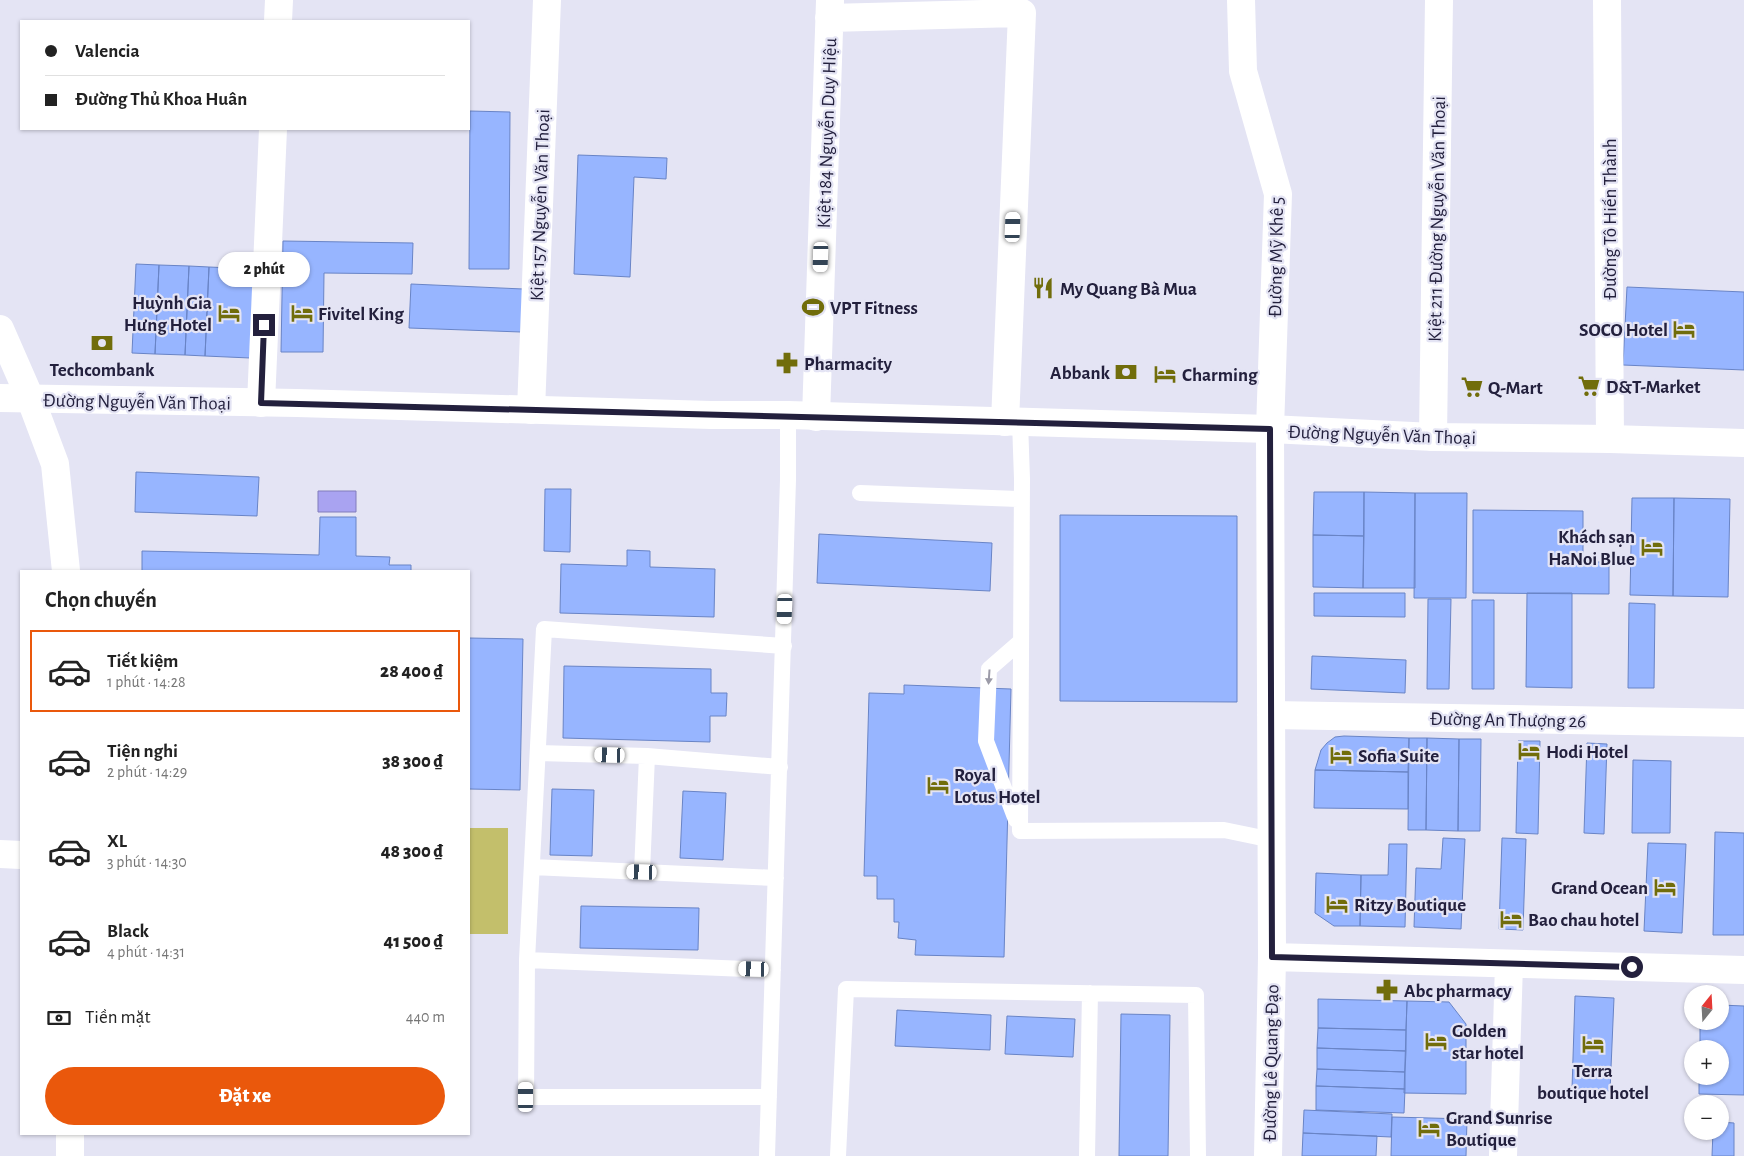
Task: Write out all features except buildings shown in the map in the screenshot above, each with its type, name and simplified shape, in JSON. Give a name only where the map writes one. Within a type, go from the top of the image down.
[{"type":"street","points":[[278,20],[279,0]]},
{"type":"street","name":"Kiệt 157 Nguyễn Văn Thoại","points":[[531,410],[547,0]]},
{"type":"street","name":"Đường Mỹ Khê 5","points":[[1241,0],[1243,71],[1278,194],[1270,429]]},
{"type":"street","name":"Kiệt 211 Đường Nguyễn Văn Thoại","points":[[1434,437],[1439,0]]},
{"type":"street","name":"Đường Tô Hiến Thành","points":[[1607,0],[1610,439]]},
{"type":"street","points":[[830,9],[1022,13],[1013,422]]},
{"type":"street","name":"Kiệt 184 Nguyễn Duy Hiệu","points":[[816,417],[830,9]]},
{"type":"street","points":[[261,403],[273,130]]},
{"type":"street","points":[[0,329],[31,400],[55,464],[66,570]]},
{"type":"street","name":"Đường Nguyễn Văn Thoại","points":[[0,398],[711,415],[788,415],[1270,429],[1434,437],[1744,443]]},
{"type":"street","name":"Đường Lê Quang Đạo","points":[[1268,1156],[1272,957],[1270,429]]},
{"type":"street","name":"Đường An Thượng 26","points":[[1271,714],[1744,723]]},
{"type":"street","points":[[0,854],[20,855]]},
{"type":"street","points":[[1272,957],[1744,970]]},
{"type":"street","points":[[1503,1156],[1509,964]]},
{"type":"street","points":[[70,1135],[70,1156]]},
{"type":"lane","points":[[768,1156],[784,646],[788,415]]},
{"type":"lane","points":[[1013,422],[1021,500],[1020,831]]},
{"type":"lane","points":[[860,493],[1021,500]]},
{"type":"lane","points":[[769,1097],[526,1097],[527,960],[544,629],[784,646]]},
{"type":"lane","points":[[1020,642],[989,669],[986,741],[1020,831]]},
{"type":"lane","points":[[538,753],[647,756],[780,767]]},
{"type":"lane","points":[[642,872],[647,756]]},
{"type":"lane","points":[[1020,831],[1224,830],[1272,840]]},
{"type":"lane","points":[[532,867],[776,878]]},
{"type":"lane","points":[[527,960],[773,970]]},
{"type":"lane","points":[[838,1156],[846,989],[1196,995],[1198,1156]]},
{"type":"lane","points":[[1087,1156],[1090,993]]},
{"type":"shaded area","points":[[318,491],[356,491],[356,512],[318,512]]},
{"type":"shaded area","points":[[470,828],[508,828],[508,934],[470,934]]},
{"type":"place","name":"My Quang Bà Mua","points":[[1043,288]]},
{"type":"place","name":"VPT Fitness","points":[[813,307]]},
{"type":"place","name":"Huỳnh Gia Hưng Hotel","points":[[229,313]]},
{"type":"place","name":"Fivitel King","points":[[302,313]]},
{"type":"place","name":"SOCO Hotel","points":[[1684,329]]},
{"type":"place","name":"Techcombank","points":[[102,343]]},
{"type":"place","name":"Pharmacity","points":[[787,363]]},
{"type":"place","name":"Abbank","points":[[1126,372]]},
{"type":"place","name":"Charming","points":[[1165,374]]},
{"type":"place","name":"D&T-Market","points":[[1589,386]]},
{"type":"place","name":"Q-Mart","points":[[1472,387]]},
{"type":"place","name":"Khách sạn HaNoi Blue","points":[[1652,547]]},
{"type":"place","name":"Hodi Hotel","points":[[1529,751]]},
{"type":"place","name":"Sofia Suite","points":[[1341,755]]},
{"type":"place","name":"Royal Lotus Hotel","points":[[938,785]]},
{"type":"place","name":"Grand Ocean","points":[[1665,887]]},
{"type":"place","name":"Ritzy Boutique","points":[[1337,904]]},
{"type":"place","name":"Bao chau hotel","points":[[1511,919]]},
{"type":"place","name":"Abc pharmacy","points":[[1387,990]]},
{"type":"place","name":"Golden star hotel","points":[[1436,1041]]},
{"type":"place","name":"Terra boutique hotel","points":[[1593,1044]]},
{"type":"place","name":"Grand Sunrise Boutique","points":[[1429,1128]]},
{"type":"route","points":[[264,325],[261,403],[711,415],[788,415],[1270,429],[1272,957],[1632,967]]}]
